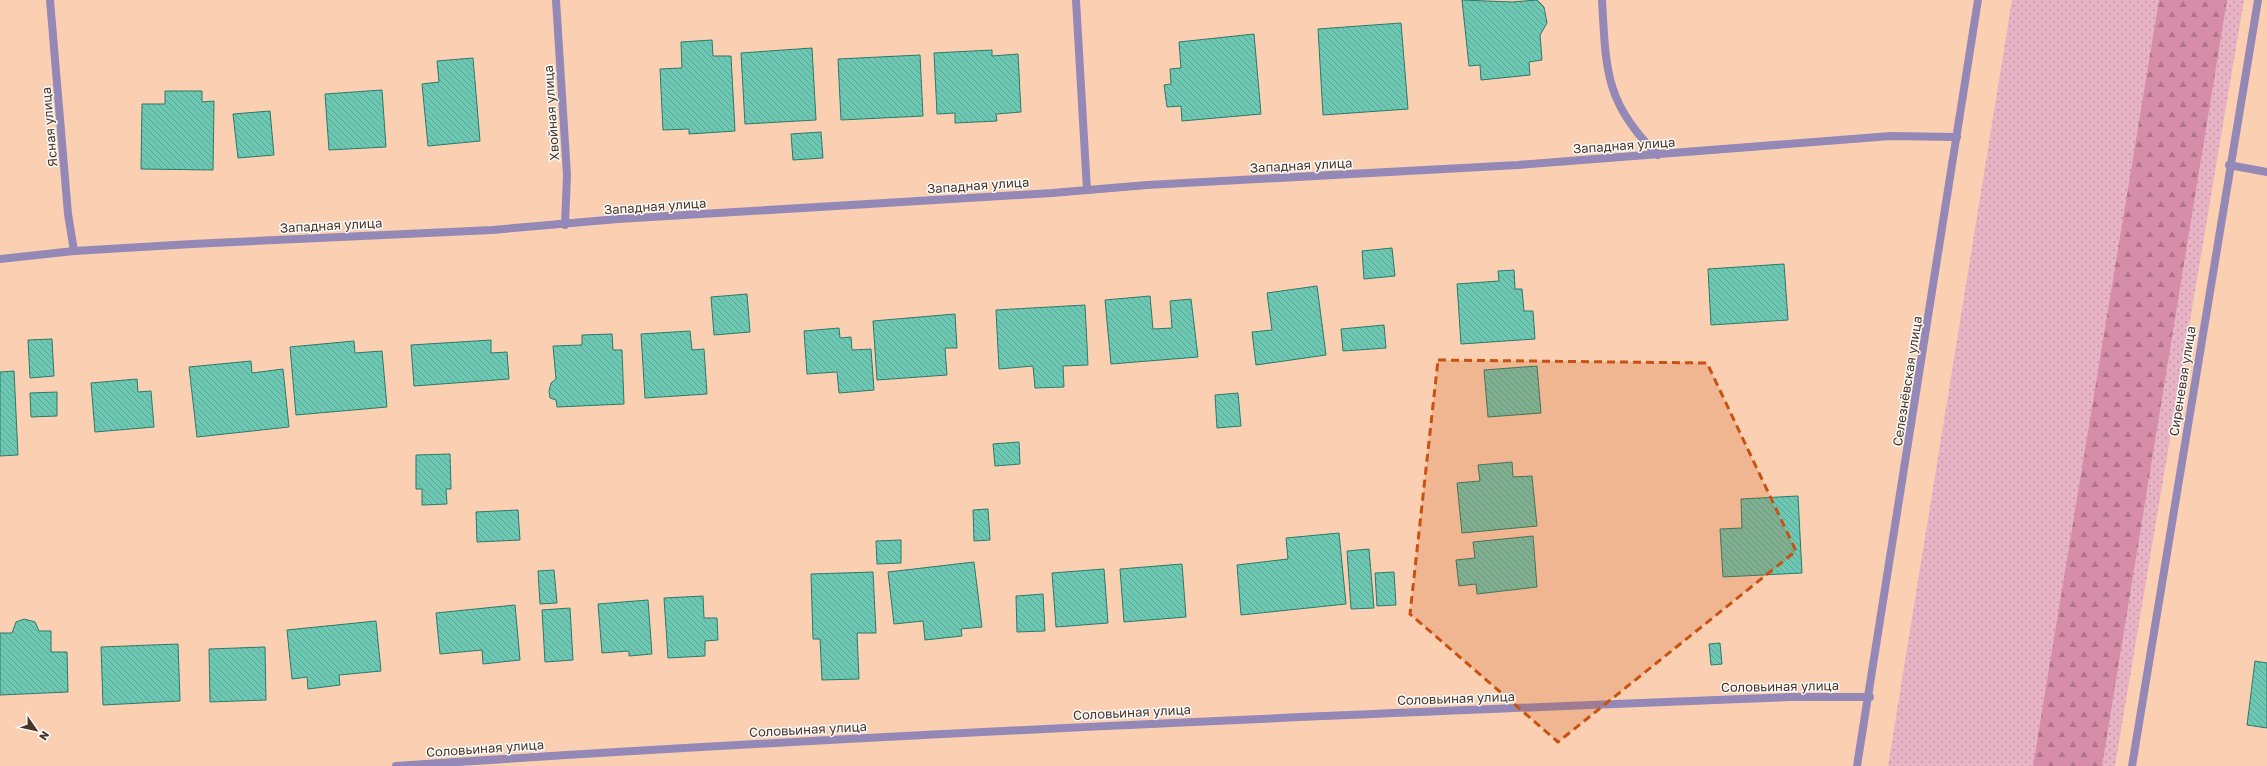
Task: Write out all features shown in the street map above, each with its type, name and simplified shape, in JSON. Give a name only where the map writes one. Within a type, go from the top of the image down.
[{"type":"street","name":"Ясная улица","points":[[50,0],[68,214],[74,251]]},
{"type":"street","name":"Хвойная улица","points":[[556,0],[567,175],[565,225]]},
{"type":"street","points":[[1076,0],[1087,190]]},
{"type":"street","points":[[1602,0],[1606,64],[1616,102],[1640,137],[1658,155]]},
{"type":"street","name":"Селезнёвская улица","points":[[1858,766],[1978,0]]},
{"type":"street","name":"Сиреневая улица","points":[[2132,766],[2258,0]]},
{"type":"street","name":"Западная улица","points":[[0,259],[74,251],[565,225],[618,219],[1147,185],[1510,166],[1891,136],[1957,137]]},
{"type":"street","points":[[2230,165],[2267,172]]},
{"type":"street","name":"Соловьиная улица","points":[[396,766],[587,753],[1169,722],[1791,697],[1870,697]]},
{"type":"highlighted area","points":[[1438,360],[1707,363],[1796,551],[1558,742],[1410,614]]},
{"type":"shaded area","points":[[2012,0],[2244,0],[2115,766],[1888,766]]},
{"type":"green space","points":[[2159,0],[2227,0],[2102,766],[2033,766]]},
{"type":"building","points":[[1462,0],[1512,2],[1537,0],[1544,7],[1547,23],[1540,35],[1542,60],[1529,62],[1530,75],[1481,80],[1480,65],[1469,66]]},
{"type":"building","points":[[1401,23],[1408,109],[1323,115],[1318,29]]},
{"type":"building","points":[[1254,34],[1261,114],[1182,121],[1181,106],[1167,107],[1164,85],[1171,84],[1170,69],[1181,68],[1179,42]]},
{"type":"building","points":[[712,40],[713,56],[731,56],[735,131],[689,134],[689,129],[663,130],[660,69],[682,68],[681,42]]},
{"type":"building","points":[[812,48],[816,120],[745,124],[741,53]]},
{"type":"building","points":[[992,50],[992,56],[1018,54],[1021,112],[996,114],[997,121],[955,123],[955,113],[937,114],[934,53]]},
{"type":"building","points":[[920,55],[923,116],[841,120],[838,59]]},
{"type":"building","points":[[473,58],[480,141],[428,146],[422,84],[439,82],[437,61]]},
{"type":"building","points":[[382,90],[386,147],[329,150],[325,94]]},
{"type":"building","points":[[165,91],[202,91],[202,102],[214,101],[213,170],[141,169],[142,104],[165,104]]},
{"type":"building","points":[[270,111],[274,155],[238,158],[233,114]]},
{"type":"building","points":[[821,132],[823,158],[793,160],[791,134]]},
{"type":"building","points":[[1392,248],[1395,276],[1364,279],[1362,251]]},
{"type":"building","points":[[1784,264],[1788,320],[1711,325],[1708,269]]},
{"type":"building","points":[[1514,270],[1515,289],[1522,289],[1524,311],[1533,311],[1535,339],[1461,344],[1457,284],[1499,281],[1498,271]]},
{"type":"building","points":[[1317,286],[1326,355],[1256,365],[1252,332],[1272,330],[1267,293]]},
{"type":"building","points":[[747,294],[750,332],[714,335],[711,297]]},
{"type":"building","points":[[1150,296],[1153,329],[1172,328],[1170,301],[1191,299],[1198,357],[1111,364],[1105,300]]},
{"type":"building","points":[[1085,305],[1088,365],[1063,366],[1064,387],[1035,388],[1033,366],[999,369],[996,310]]},
{"type":"building","points":[[955,314],[957,348],[945,348],[947,375],[877,380],[873,321]]},
{"type":"building","points":[[1384,325],[1386,348],[1343,351],[1341,329]]},
{"type":"building","points":[[839,328],[840,338],[851,337],[852,350],[871,349],[874,390],[839,393],[837,372],[807,374],[804,331]]},
{"type":"building","points":[[690,331],[692,350],[704,349],[707,394],[645,398],[641,334]]},
{"type":"building","points":[[612,334],[613,350],[622,350],[624,404],[557,407],[556,400],[550,398],[549,391],[551,383],[556,379],[553,346],[582,345],[582,335]]},
{"type":"building","points":[[52,339],[54,376],[30,378],[28,340]]},
{"type":"building","points":[[491,340],[491,353],[507,352],[509,379],[414,386],[411,345]]},
{"type":"building","points":[[354,341],[355,353],[382,351],[387,407],[296,415],[290,347]]},
{"type":"building","points":[[251,361],[252,373],[283,369],[289,427],[197,437],[189,367]]},
{"type":"building","points":[[1537,366],[1541,413],[1488,417],[1484,370]]},
{"type":"building","points":[[14,371],[18,455],[0,456],[0,372]]},
{"type":"building","points":[[137,379],[138,392],[151,391],[154,427],[95,432],[91,383]]},
{"type":"building","points":[[57,392],[57,416],[31,417],[30,393]]},
{"type":"building","points":[[1238,393],[1241,426],[1217,428],[1215,395]]},
{"type":"building","points":[[1019,442],[1020,464],[995,466],[993,444]]},
{"type":"building","points":[[450,454],[451,489],[446,489],[447,504],[422,505],[422,489],[416,489],[416,455]]},
{"type":"building","points":[[1512,462],[1513,477],[1532,476],[1537,526],[1462,533],[1457,483],[1480,481],[1478,465]]},
{"type":"building","points":[[1798,496],[1802,573],[1723,577],[1720,529],[1742,528],[1741,499]]},
{"type":"building","points":[[988,509],[990,540],[974,541],[973,510]]},
{"type":"building","points":[[518,510],[520,540],[477,542],[476,512]]},
{"type":"building","points":[[1339,533],[1346,604],[1241,615],[1237,565],[1288,559],[1286,538]]},
{"type":"building","points":[[1533,536],[1537,587],[1477,594],[1476,584],[1459,586],[1456,560],[1475,558],[1473,542]]},
{"type":"building","points":[[901,540],[901,563],[877,564],[876,541]]},
{"type":"building","points":[[1369,549],[1374,608],[1351,609],[1347,551]]},
{"type":"building","points":[[974,562],[982,627],[961,629],[962,636],[925,640],[923,621],[894,624],[888,572]]},
{"type":"building","points":[[1182,564],[1186,617],[1124,622],[1120,569]]},
{"type":"building","points":[[1104,569],[1108,623],[1056,627],[1052,573]]},
{"type":"building","points":[[554,570],[557,603],[540,604],[538,571]]},
{"type":"building","points":[[873,572],[876,633],[857,633],[859,679],[822,680],[820,639],[813,639],[811,574]]},
{"type":"building","points":[[1394,572],[1396,605],[1377,606],[1375,573]]},
{"type":"building","points":[[1043,594],[1045,631],[1017,632],[1016,596]]},
{"type":"building","points":[[703,596],[704,618],[717,618],[718,640],[705,641],[705,656],[668,658],[664,598]]},
{"type":"building","points":[[648,600],[652,654],[629,656],[629,651],[602,653],[598,604]]},
{"type":"building","points":[[515,605],[520,660],[483,664],[482,650],[440,654],[436,613]]},
{"type":"building","points":[[570,608],[573,660],[545,662],[542,610]]},
{"type":"building","points":[[24,619],[35,622],[39,631],[51,631],[51,652],[67,652],[68,692],[0,695],[0,633],[12,633],[16,622]]},
{"type":"building","points":[[376,621],[381,671],[339,675],[340,685],[308,689],[307,677],[292,679],[287,630]]},
{"type":"building","points":[[1720,643],[1722,664],[1711,665],[1709,644]]},
{"type":"building","points":[[178,644],[180,701],[103,705],[101,647]]},
{"type":"building","points":[[265,647],[266,700],[210,702],[209,649]]},
{"type":"building","points":[[2255,661],[2267,663],[2267,728],[2247,725]]}]
